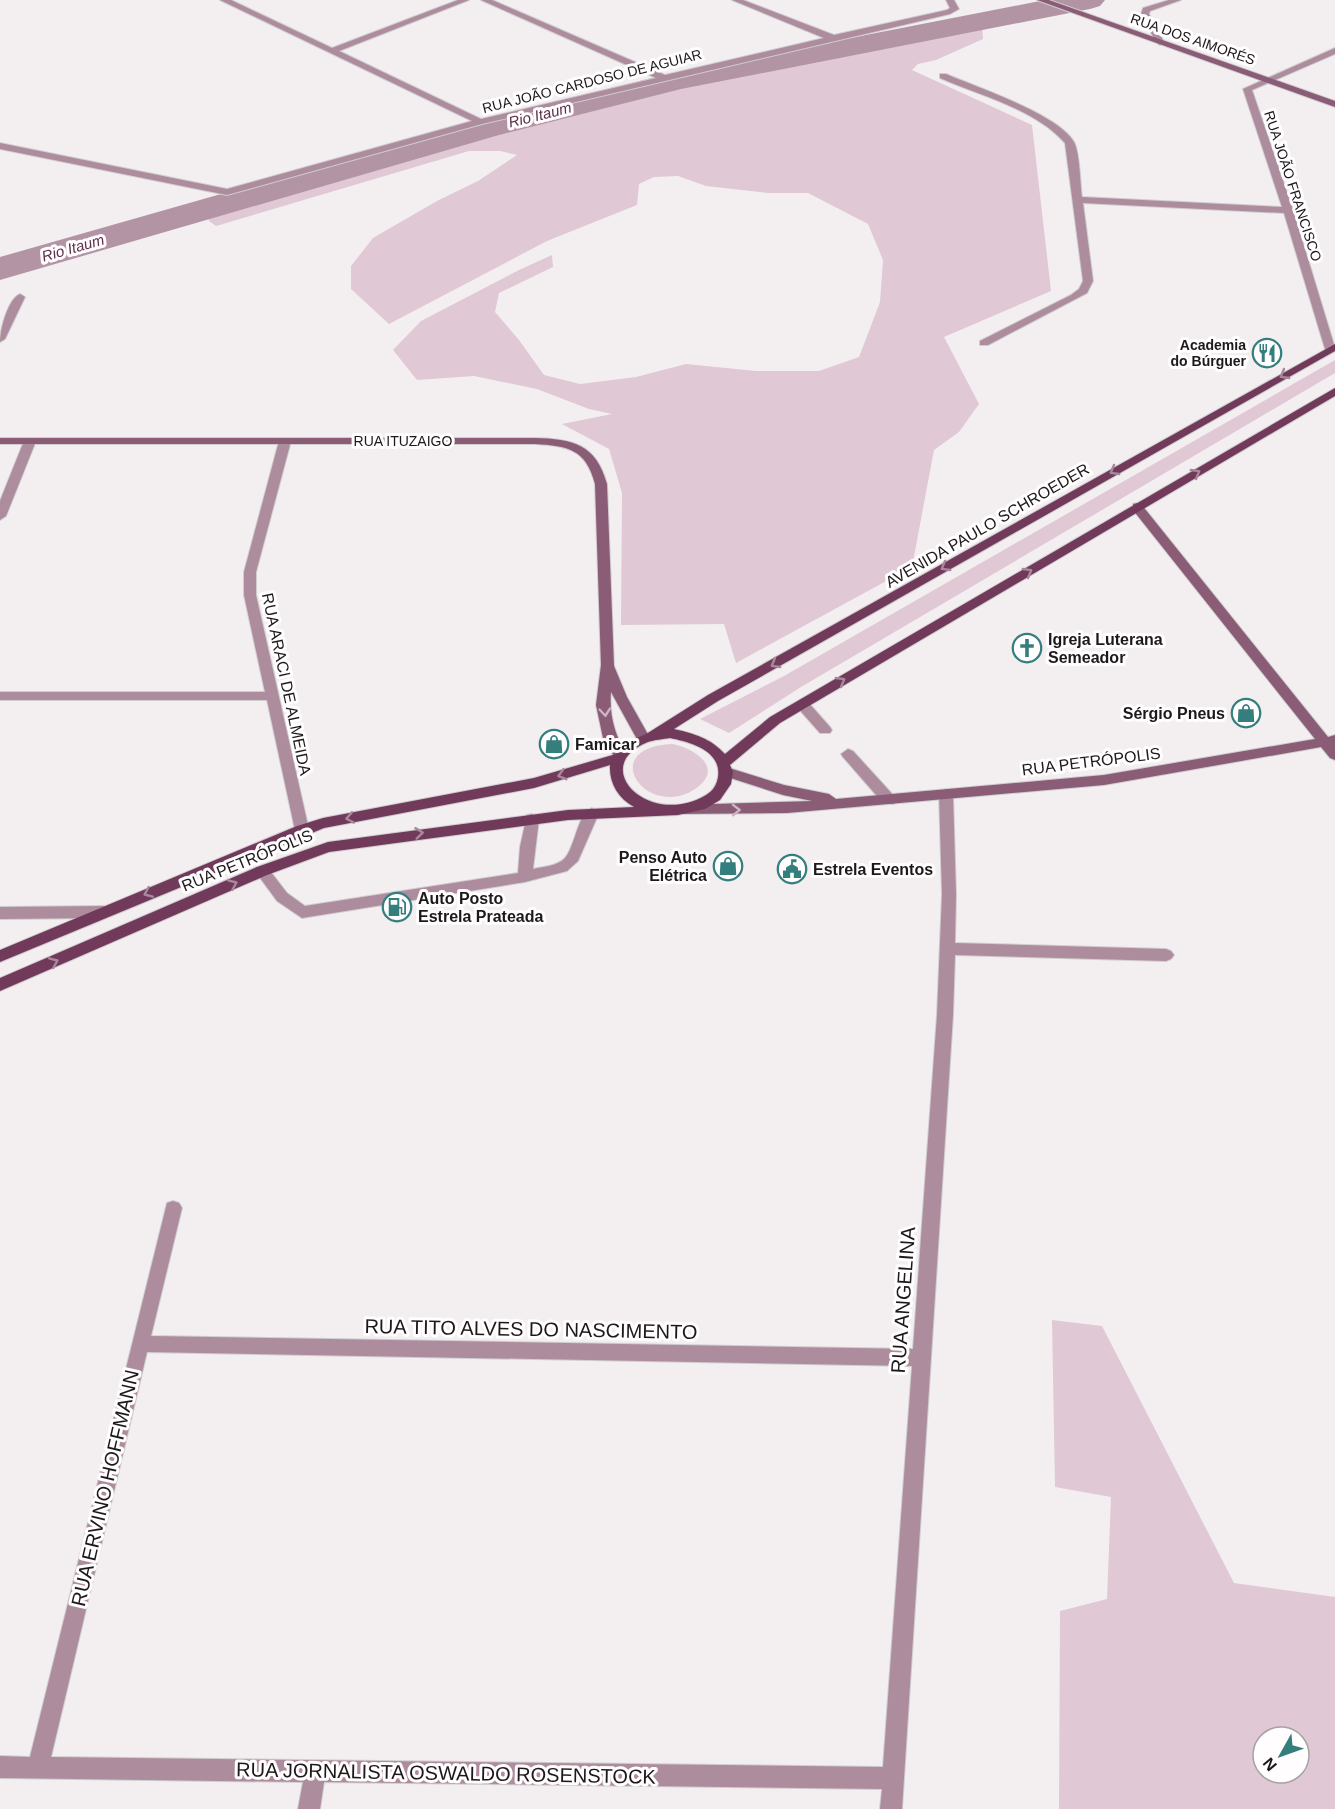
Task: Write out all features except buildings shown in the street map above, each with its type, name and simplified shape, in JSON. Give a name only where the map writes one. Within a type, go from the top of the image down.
[{"type":"main road","name":"AVENIDA PAULO SCHROEDER","points":[[649,736],[1333,348]]},
{"type":"main road","points":[[725,767],[761,729],[1335,391]]},
{"type":"main road","points":[[670,733],[698,738],[710,744],[725,767],[724,783],[712,797],[693,807],[671,810],[649,807],[634,801],[623,792],[616,781],[615,770],[619,757],[629,745],[649,736],[670,733]]},
{"type":"main road","name":"RUA PETRÓPOLIS","points":[[0,956],[323,823],[534,783],[619,757]]},
{"type":"main road","name":"RUA PETRÓPOLIS","points":[[0,985],[262,871],[328,847],[349,842],[532,819],[592,813],[671,810]]},
{"type":"street","points":[[224,0],[480,122]]},
{"type":"street","points":[[332,51],[465,0]]},
{"type":"street","points":[[484,0],[664,78]]},
{"type":"street","points":[[736,0],[833,38]]},
{"type":"street","name":"RUA JOÃO CARDOSO DE AGUIAR","points":[[12,148],[226,192],[480,122],[950,12],[955,9],[950,0]]},
{"type":"street","points":[[1160,42],[1144,14],[1146,10],[1177,0]]},
{"type":"street","name":"RUA DOS AIMORÉS","points":[[1044,1],[1335,104]]},
{"type":"street","points":[[1269,80],[1335,51]]},
{"type":"street","points":[[943,76],[1041,119],[1066,135],[1070,143],[1088,281],[1083,291],[1075,297],[984,343]]},
{"type":"street","name":"RUA JOÃO FRANCISCO","points":[[1269,80],[1247,89],[1333,348]]},
{"type":"street","points":[[0,146],[12,148]]},
{"type":"street","points":[[0,156],[12,148]]},
{"type":"street","points":[[1078,200],[1288,210]]},
{"type":"street","points":[[0,339],[20,297]]},
{"type":"street","name":"RUA ITUZAIGO","points":[[0,441],[535,441],[561,442],[577,447],[595,463],[601,484],[608,665],[603,705],[610,738],[619,757]]},
{"type":"street","points":[[0,516],[30,441]]},
{"type":"street","name":"RUA ARACI DE ALMEIDA","points":[[285,441],[250,572],[254,618],[302,830]]},
{"type":"street","points":[[1137,507],[1330,741],[1335,755]]},
{"type":"street","name":"RUA ITUZAIGO","points":[[608,665],[620,698],[649,736]]},
{"type":"street","points":[[0,696],[270,696]]},
{"type":"street","points":[[802,704],[825,730]]},
{"type":"street","name":"RUA PETRÓPOLIS","points":[[671,810],[787,808],[1104,780],[1330,741]]},
{"type":"street","points":[[848,754],[890,800]]},
{"type":"street","name":"RUA PETRÓPOLIS","points":[[725,767],[783,790],[850,803]]},
{"type":"street","name":"RUA ANGELINA","points":[[891,1809],[948,949],[946,794]]},
{"type":"street","points":[[262,871],[282,897],[303,912],[525,877],[562,867],[571,861],[592,813]]},
{"type":"street","points":[[525,877],[532,819]]},
{"type":"street","points":[[0,913],[103,912]]},
{"type":"street","points":[[948,949],[1166,955]]},
{"type":"street","name":"RUA ERVINO HOFFMANN","points":[[38,1768],[173,1208]]},
{"type":"street","name":"RUA TITO ALVES DO NASCIMENTO","points":[[140,1344],[921,1358]]},
{"type":"street","name":"RUA JORNALISTA OSWALDO ROSENSTOCK","points":[[0,1767],[893,1778]]},
{"type":"street","points":[[309,1809],[315,1772]]},
{"type":"shaded area","points":[[982,26],[983,39],[936,60],[918,64],[912,70],[1032,125],[1051,291],[944,337],[979,404],[959,432],[934,450],[912,567],[736,663],[724,624],[621,625],[622,493],[609,449],[562,424],[612,414],[589,409],[537,389],[474,376],[417,380],[393,350],[421,321],[552,255],[553,267],[499,293],[495,312],[544,375],[580,384],[636,377],[686,364],[756,371],[819,371],[859,357],[880,302],[883,260],[868,224],[808,193],[768,193],[706,186],[678,176],[654,177],[639,184],[637,205],[547,241],[389,324],[351,289],[351,266],[373,238],[437,201],[478,181],[517,155],[500,151],[469,151],[216,226],[209,221],[208,214],[489,131],[767,65]]},
{"type":"shaded area","points":[[1335,360],[1335,373],[801,687],[729,733],[700,719],[784,676]]},
{"type":"shaded area","points":[[673,744],[698,755],[707,767],[707,774],[704,782],[695,789],[677,796],[660,796],[646,790],[636,780],[633,768],[637,757],[650,748]]},
{"type":"shaded area","points":[[1052,1320],[1102,1326],[1234,1583],[1335,1597],[1335,1809],[1059,1809],[1060,1611],[1107,1599],[1111,1497],[1055,1487]]},
{"type":"waterway","name":"Rio Itaum","points":[[0,269],[487,128],[681,80],[1090,0]]},
{"type":"place","name":"Academia do Búrguer","points":[[1267,353]]},
{"type":"place","name":"Igreja Luterana Semeador","points":[[1027,648]]},
{"type":"place","name":"Sérgio Pneus","points":[[1246,713]]},
{"type":"place","name":"Famicar","points":[[554,744]]},
{"type":"place","name":"Penso Auto Elétrica","points":[[728,866]]},
{"type":"place","name":"Estrela Eventos","points":[[792,869]]},
{"type":"place","name":"Auto Posto Estrela Prateada","points":[[397,907]]}]
